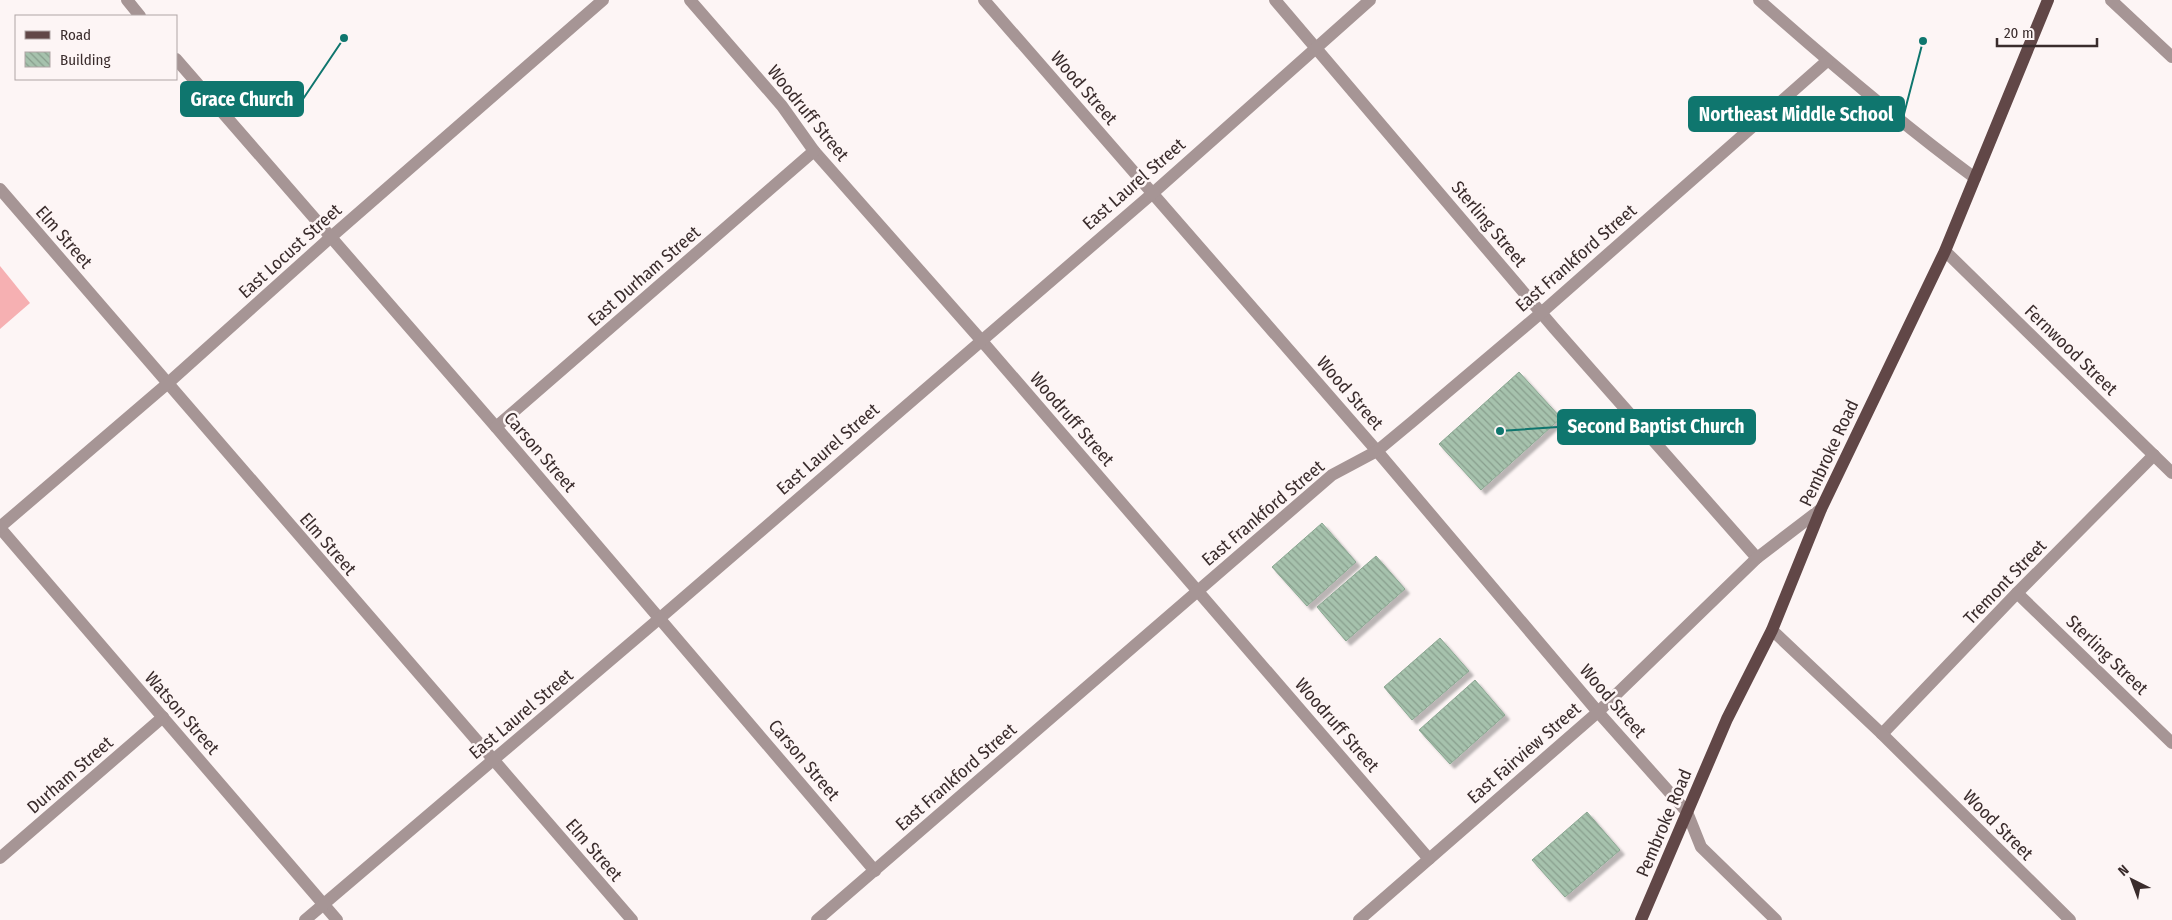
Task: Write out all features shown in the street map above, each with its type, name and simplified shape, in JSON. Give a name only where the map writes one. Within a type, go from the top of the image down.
[{"type":"main road","name":"Pembroke Road","points":[[1641,920],[1727,719],[1772,630],[1821,509],[1945,251],[2048,0]]},
{"type":"street","points":[[127,0],[139,15]]},
{"type":"street","name":"East Locust Street","points":[[0,528],[167,384],[331,237],[603,0]]},
{"type":"street","name":"Woodruff Street","points":[[690,0],[782,106],[814,151],[981,340],[1428,860]]},
{"type":"street","name":"Wood Street","points":[[984,0],[1377,451],[1598,712],[1687,812]]},
{"type":"street","name":"Sterling Street","points":[[1275,0],[1541,312],[1757,558]]},
{"type":"street","name":"East Laurel Street","points":[[305,920],[660,618],[1152,192],[1370,0]]},
{"type":"street","points":[[1760,0],[1827,61],[1932,147],[1975,178]]},
{"type":"street","points":[[2111,0],[2172,57]]},
{"type":"street","name":"Carson Street","points":[[178,61],[496,427],[875,871]]},
{"type":"street","name":"East Frankford Street","points":[[817,920],[1332,475],[1377,451],[1541,312],[1827,61]]},
{"type":"street","name":"East Durham Street","points":[[496,427],[814,151]]},
{"type":"street","name":"Elm Street","points":[[0,189],[632,920]]},
{"type":"street","name":"Fernwood Street","points":[[1945,251],[2172,473]]},
{"type":"street","name":"Tremont Street","points":[[1882,734],[2017,593],[2154,455]]},
{"type":"street","name":"East Fairview Street","points":[[1359,920],[1598,712],[1757,558],[1821,509]]},
{"type":"street","name":"Watson Street","points":[[0,528],[337,920]]},
{"type":"street","name":"Sterling Street","points":[[2017,593],[2172,743]]},
{"type":"street","name":"Wood Street","points":[[1772,630],[1882,734],[2070,920]]},
{"type":"street","name":"Durham Street","points":[[0,858],[163,717]]},
{"type":"street","points":[[1687,812],[1701,847],[1776,920]]},
{"type":"shaded area","points":[[0,266],[30,303],[0,329]]},
{"type":"building","points":[[1519,372],[1561,418],[1481,490],[1439,444]]},
{"type":"building","points":[[1322,523],[1356,562],[1307,606],[1272,567]]},
{"type":"building","points":[[1376,556],[1405,589],[1346,641],[1317,607]]},
{"type":"building","points":[[1440,638],[1469,671],[1412,720],[1384,687]]},
{"type":"building","points":[[1475,680],[1505,715],[1450,764],[1419,730]]},
{"type":"building","points":[[1587,812],[1620,850],[1565,897],[1532,860]]},
{"type":"place","name":"Grace Church","points":[[344,38]]},
{"type":"place","name":"Northeast Middle School","points":[[1923,41]]},
{"type":"place","name":"Second Baptist Church","points":[[1500,431]]}]
